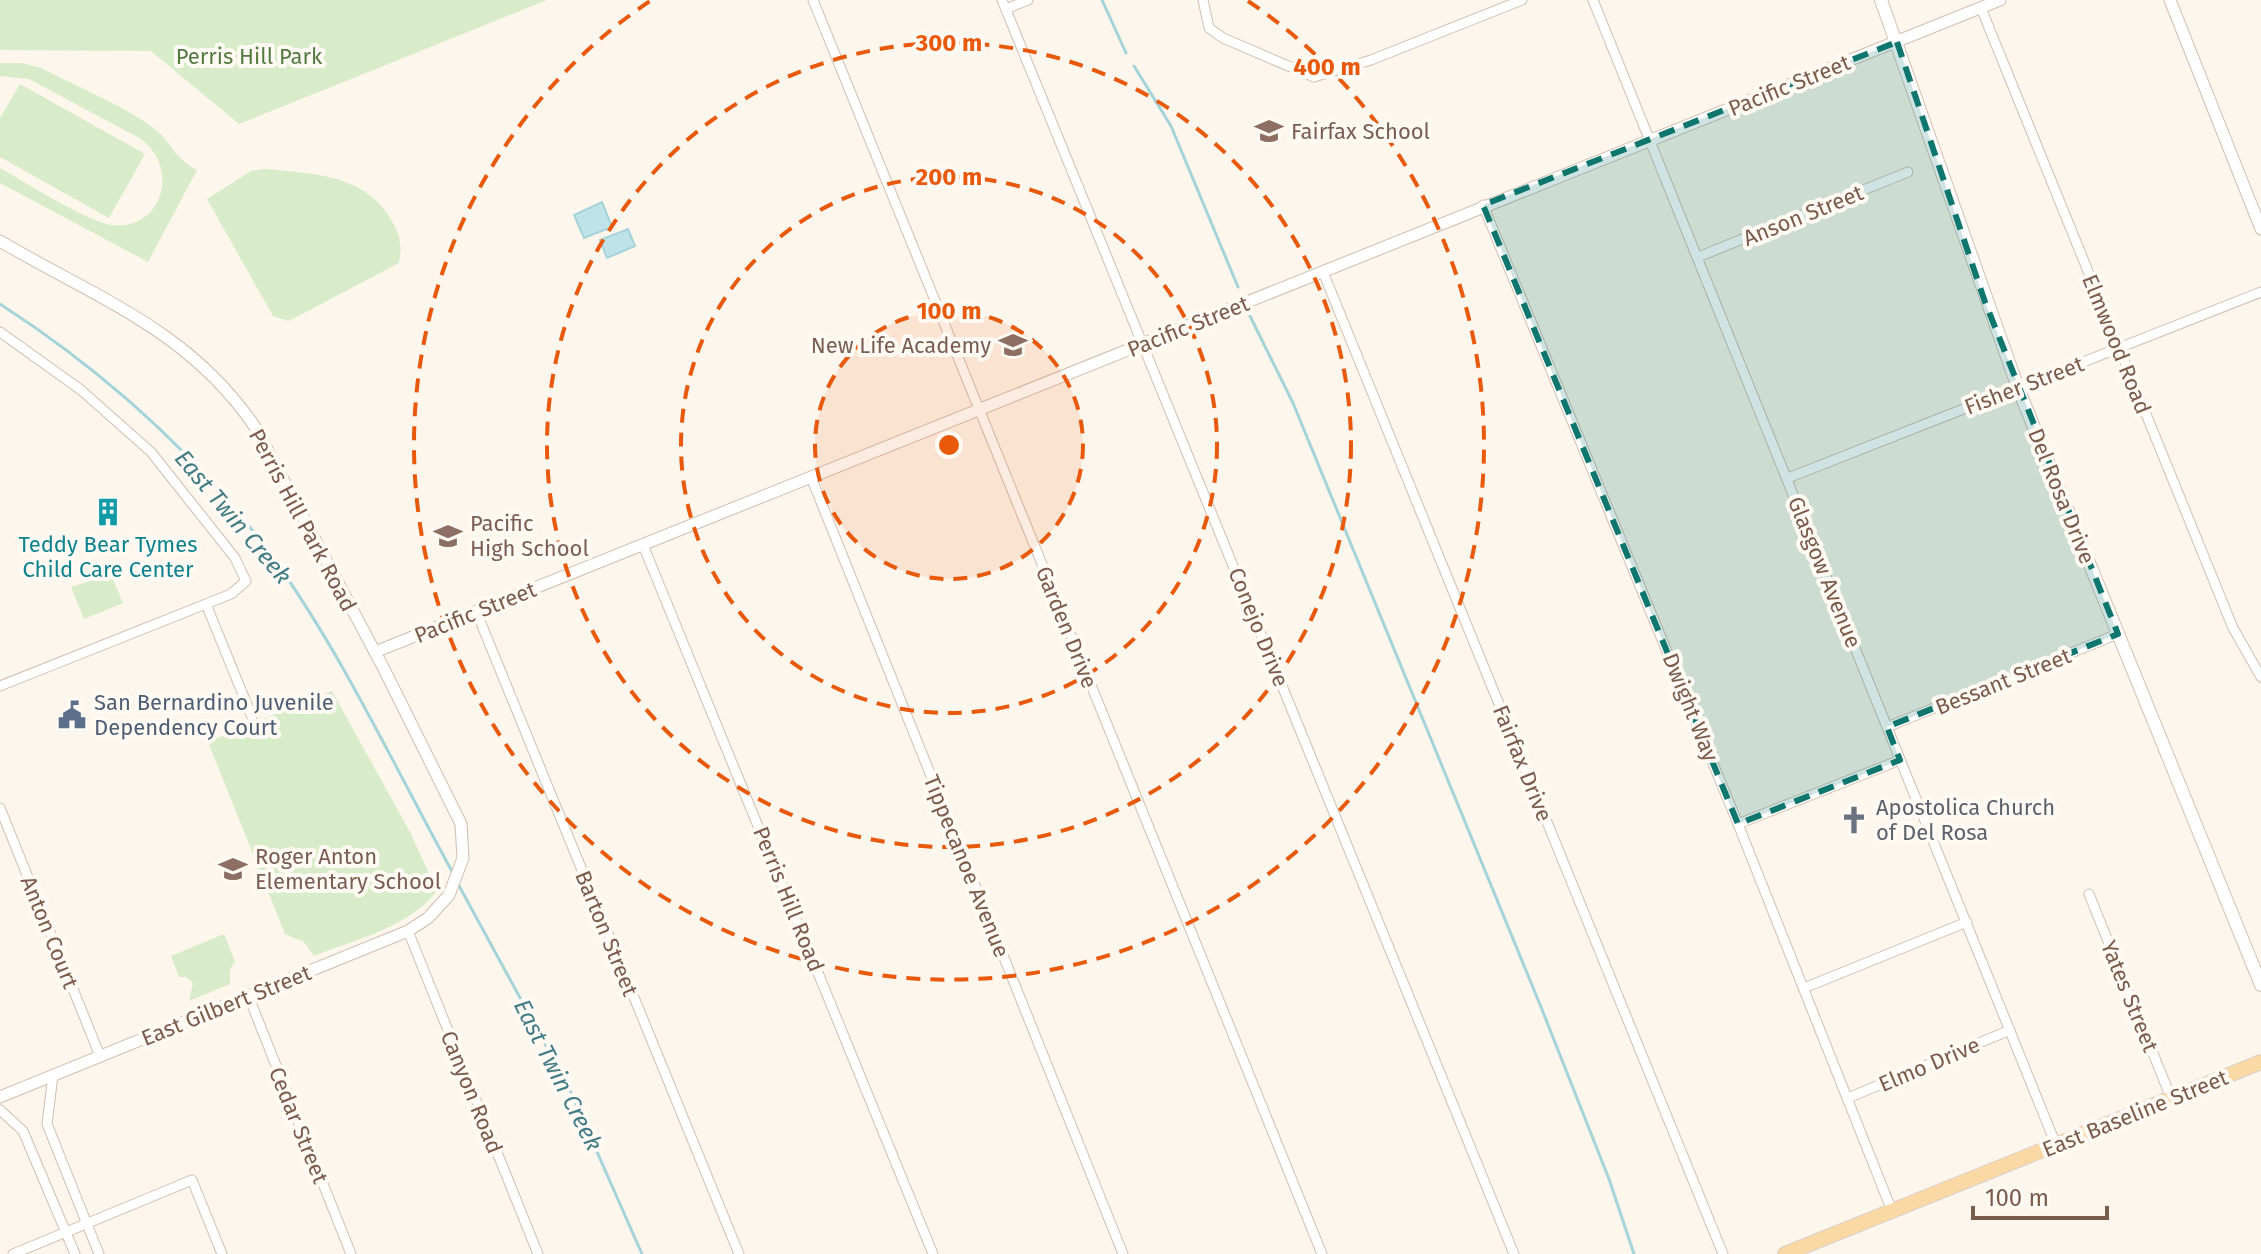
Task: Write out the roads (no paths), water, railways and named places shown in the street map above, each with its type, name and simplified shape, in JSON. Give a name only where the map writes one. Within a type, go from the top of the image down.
[{"type":"main road","name":"Del Rosa Drive","points":[[1881,0],[2018,388],[2261,985]]},
{"type":"main road","name":"East Baseline Street","points":[[1785,1254],[2261,1062]]},
{"type":"street","name":"Garden Drive","points":[[813,0],[1322,1254]]},
{"type":"street","points":[[1004,5],[1028,0]]},
{"type":"street","points":[[1203,0],[1209,28],[1223,38],[1314,77],[1371,60],[1522,0]]},
{"type":"street","name":"Glasgow Avenue","points":[[1593,0],[2056,1145]]},
{"type":"street","name":"Pacific Street","points":[[375,652],[2000,0]]},
{"type":"street","points":[[2170,0],[2261,229]]},
{"type":"street","name":"Conejo Drive","points":[[1004,5],[1514,1254]]},
{"type":"street","name":"Elmwood Road","points":[[1981,8],[2233,628],[2261,677]]},
{"type":"street","name":"Anson Street","points":[[1698,257],[1908,172]]},
{"type":"street","name":"Dwight Way","points":[[1483,205],[1738,824],[1892,1211]]},
{"type":"street","name":"Perris Hill Park Road","points":[[0,241],[179,343],[226,388],[255,427],[455,809],[461,824],[464,853],[447,898]]},
{"type":"street","name":"Fairfax Drive","points":[[1323,272],[1723,1254]]},
{"type":"street","name":"Fisher Street","points":[[1788,478],[2261,292]]},
{"type":"street","points":[[0,332],[81,390],[151,452],[235,558],[246,581],[240,590],[0,686]]},
{"type":"street","name":"Tippecanoe Avenue","points":[[811,477],[1123,1254]]},
{"type":"street","name":"Perris Hill Road","points":[[643,545],[933,1254]]},
{"type":"street","points":[[206,604],[252,717]]},
{"type":"street","name":"Barton Street","points":[[476,611],[739,1254]]},
{"type":"street","name":"Bessant Street","points":[[1887,727],[2118,634]]},
{"type":"street","points":[[1738,824],[1900,760]]},
{"type":"street","name":"Anton Court","points":[[0,808],[100,1056]]},
{"type":"street","name":"Yates Street","points":[[2089,894],[2171,1098]]},
{"type":"street","name":"East Gilbert Street","points":[[0,1097],[408,931],[428,918],[447,898]]},
{"type":"street","points":[[1804,988],[1967,922]]},
{"type":"street","name":"Canyon Road","points":[[408,931],[538,1254]]},
{"type":"street","name":"Cedar Street","points":[[248,995],[351,1254]]},
{"type":"street","name":"Elmo Drive","points":[[1848,1098],[2010,1030]]},
{"type":"street","points":[[53,1075],[47,1124],[99,1254]]},
{"type":"street","points":[[0,1110],[23,1131],[75,1254]]},
{"type":"street","points":[[13,1254],[192,1180],[222,1254]]},
{"type":"water","points":[[602,202],[612,227],[584,238],[574,215]]},
{"type":"water","points":[[628,229],[635,246],[607,258],[600,240]]},
{"type":"waterway","points":[[1102,0],[1126,53]]},
{"type":"waterway","points":[[1134,66],[1171,126],[1238,287]]},
{"type":"waterway","name":"East Twin Creek","points":[[0,304],[77,358],[149,419],[215,486],[245,522],[274,559],[324,635],[454,875]]},
{"type":"waterway","points":[[1250,316],[1293,403],[1541,1007],[1609,1179],[1634,1254]]},
{"type":"waterway","name":"East Twin Creek","points":[[457,882],[568,1086],[642,1254]]},
{"type":"place","name":"Fairfax School","points":[[1269,131]]},
{"type":"place","name":"New Life Academy","points":[[1013,345]]},
{"type":"place","name":"Teddy Bear Tymes Child Care Center","points":[[108,512]]},
{"type":"place","name":"Pacific High School","points":[[448,536]]},
{"type":"place","name":"San Bernardino Juvenile Dependency Court","points":[[72,715]]},
{"type":"place","name":"Apostolica Church of Del Rosa","points":[[1854,820]]},
{"type":"place","name":"Roger Anton Elementary School","points":[[233,869]]},
{"type":"park label","name":"Perris Hill Park","points":[[249,56]]}]
